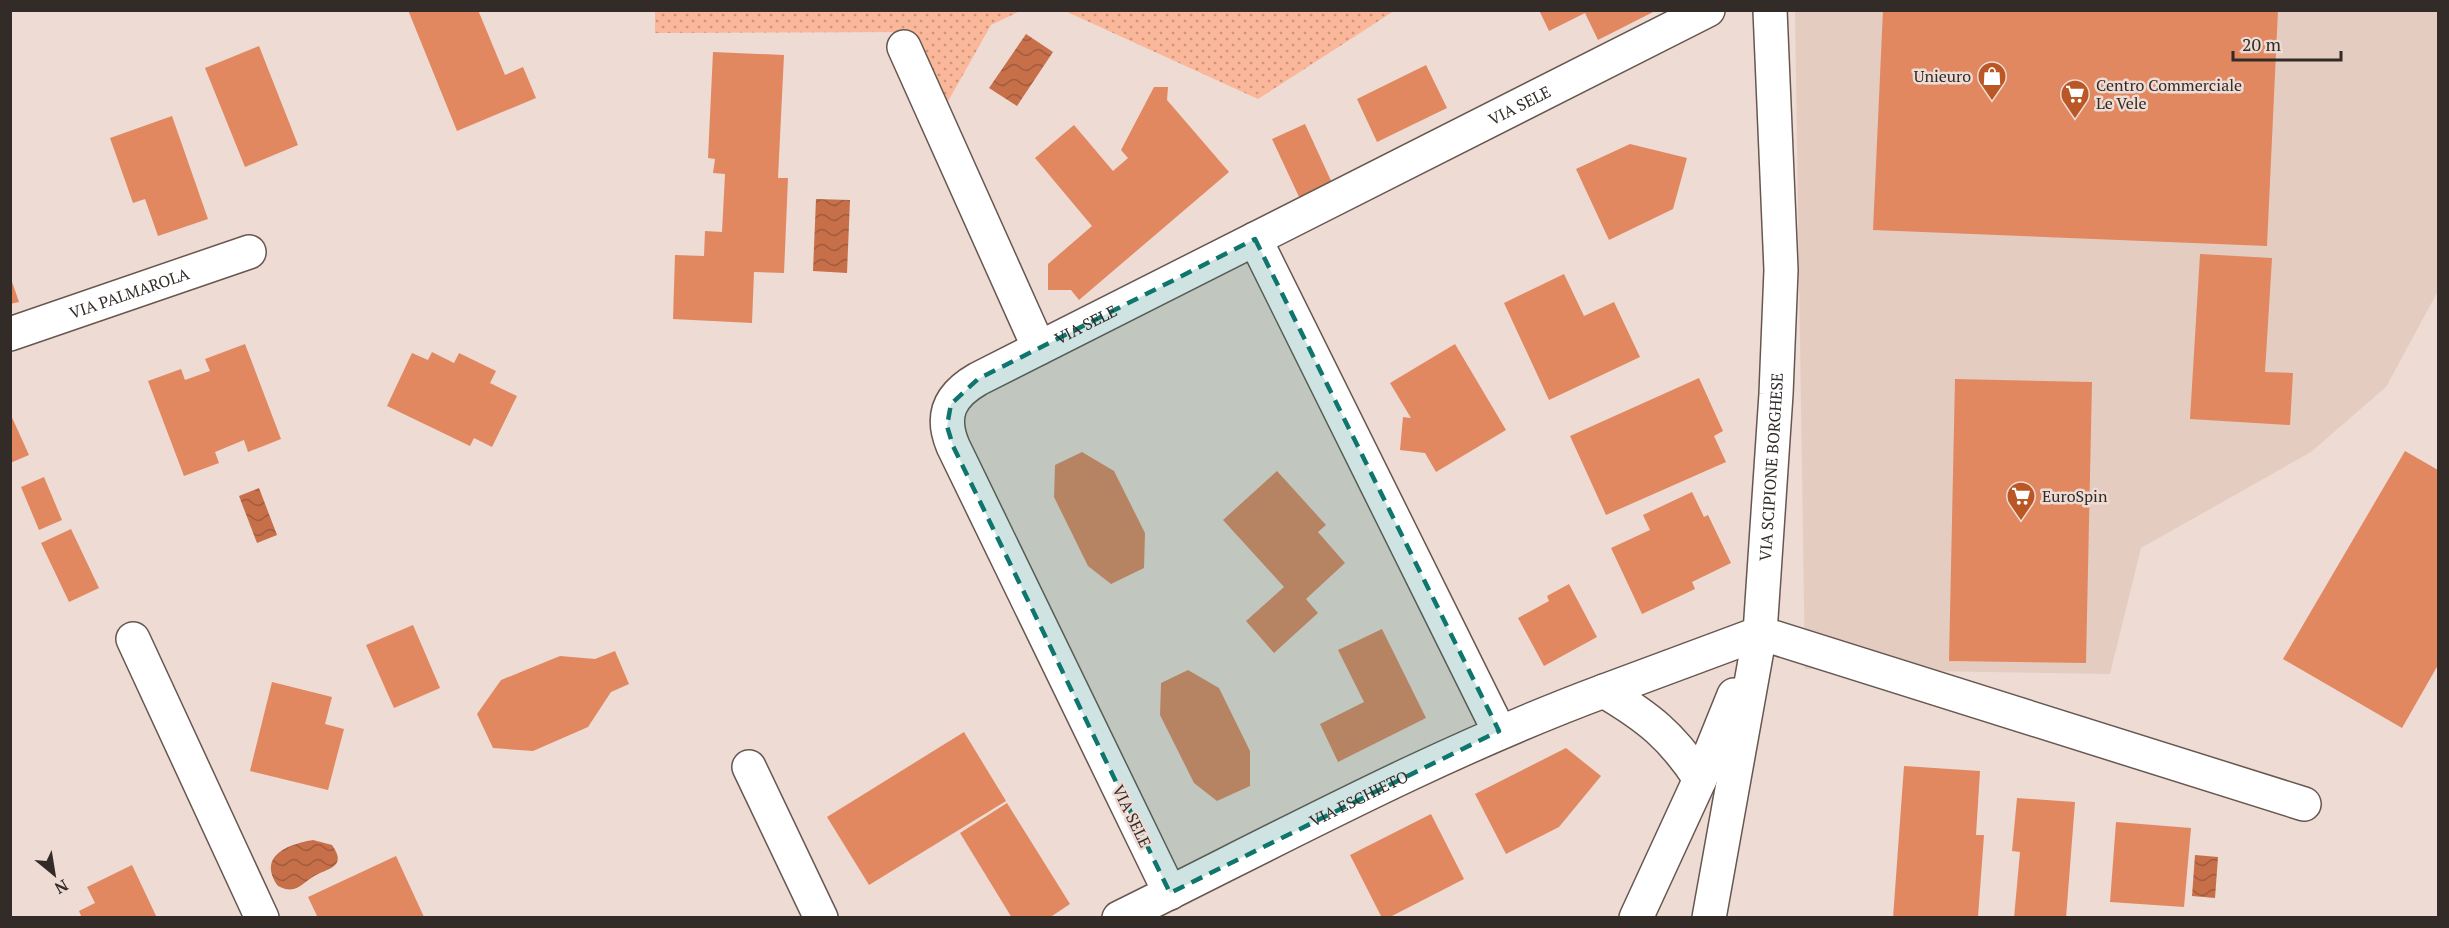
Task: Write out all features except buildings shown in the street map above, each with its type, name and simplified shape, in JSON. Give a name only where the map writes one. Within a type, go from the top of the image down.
[{"type":"street","name":"VIA SELE","points":[[1170,893],[949,436],[948,414],[951,404],[973,382],[1708,10]]},
{"type":"street","name":"VIA SCIPIONE BORGHESE","points":[[1709,918],[1760,633],[1776,394],[1781,270],[1770,10]]},
{"type":"street","points":[[903,47],[1039,348]]},
{"type":"street","points":[[1255,239],[1500,732]]},
{"type":"street","name":"VIA PALMAROLA","points":[[10,334],[249,252]]},
{"type":"street","points":[[1636,918],[1700,779],[1760,633],[2304,804]]},
{"type":"street","name":"VIA ESCHIETO","points":[[1119,918],[1431,762],[1604,691],[1760,633]]},
{"type":"street","points":[[133,639],[262,918]]},
{"type":"street","points":[[1604,691],[1638,711],[1662,730],[1680,750],[1700,779]]},
{"type":"street","points":[[749,767],[821,918]]},
{"type":"highlighted area","points":[[1255,239],[1499,731],[1170,893],[953,446],[947,426],[951,404],[978,379]]},
{"type":"shaded area","points":[[655,11],[1020,11],[991,25],[942,112],[912,32],[655,33]]},
{"type":"shaded area","points":[[1065,11],[1394,11],[1258,99]]},
{"type":"shaded area","points":[[1795,11],[2438,11],[2438,291],[2386,387],[2311,452],[2141,548],[2110,674],[1805,669]]},
{"type":"water","points":[[1026,34],[1053,52],[1017,106],[989,88]]},
{"type":"water","points":[[816,199],[850,200],[847,273],[813,271]]},
{"type":"water","points":[[259,488],[277,535],[257,543],[239,496]]},
{"type":"water","points":[[313,840],[332,845],[338,858],[335,865],[295,889],[278,886],[272,876],[273,859],[285,848]]},
{"type":"water","points":[[2195,855],[2218,857],[2215,898],[2192,896]]},
{"type":"place","name":"Unieuro","points":[[1992,102]]},
{"type":"place","name":"Centro Commerciale Le Vele","points":[[2075,120]]},
{"type":"place","name":"EuroSpin","points":[[2021,522]]}]
